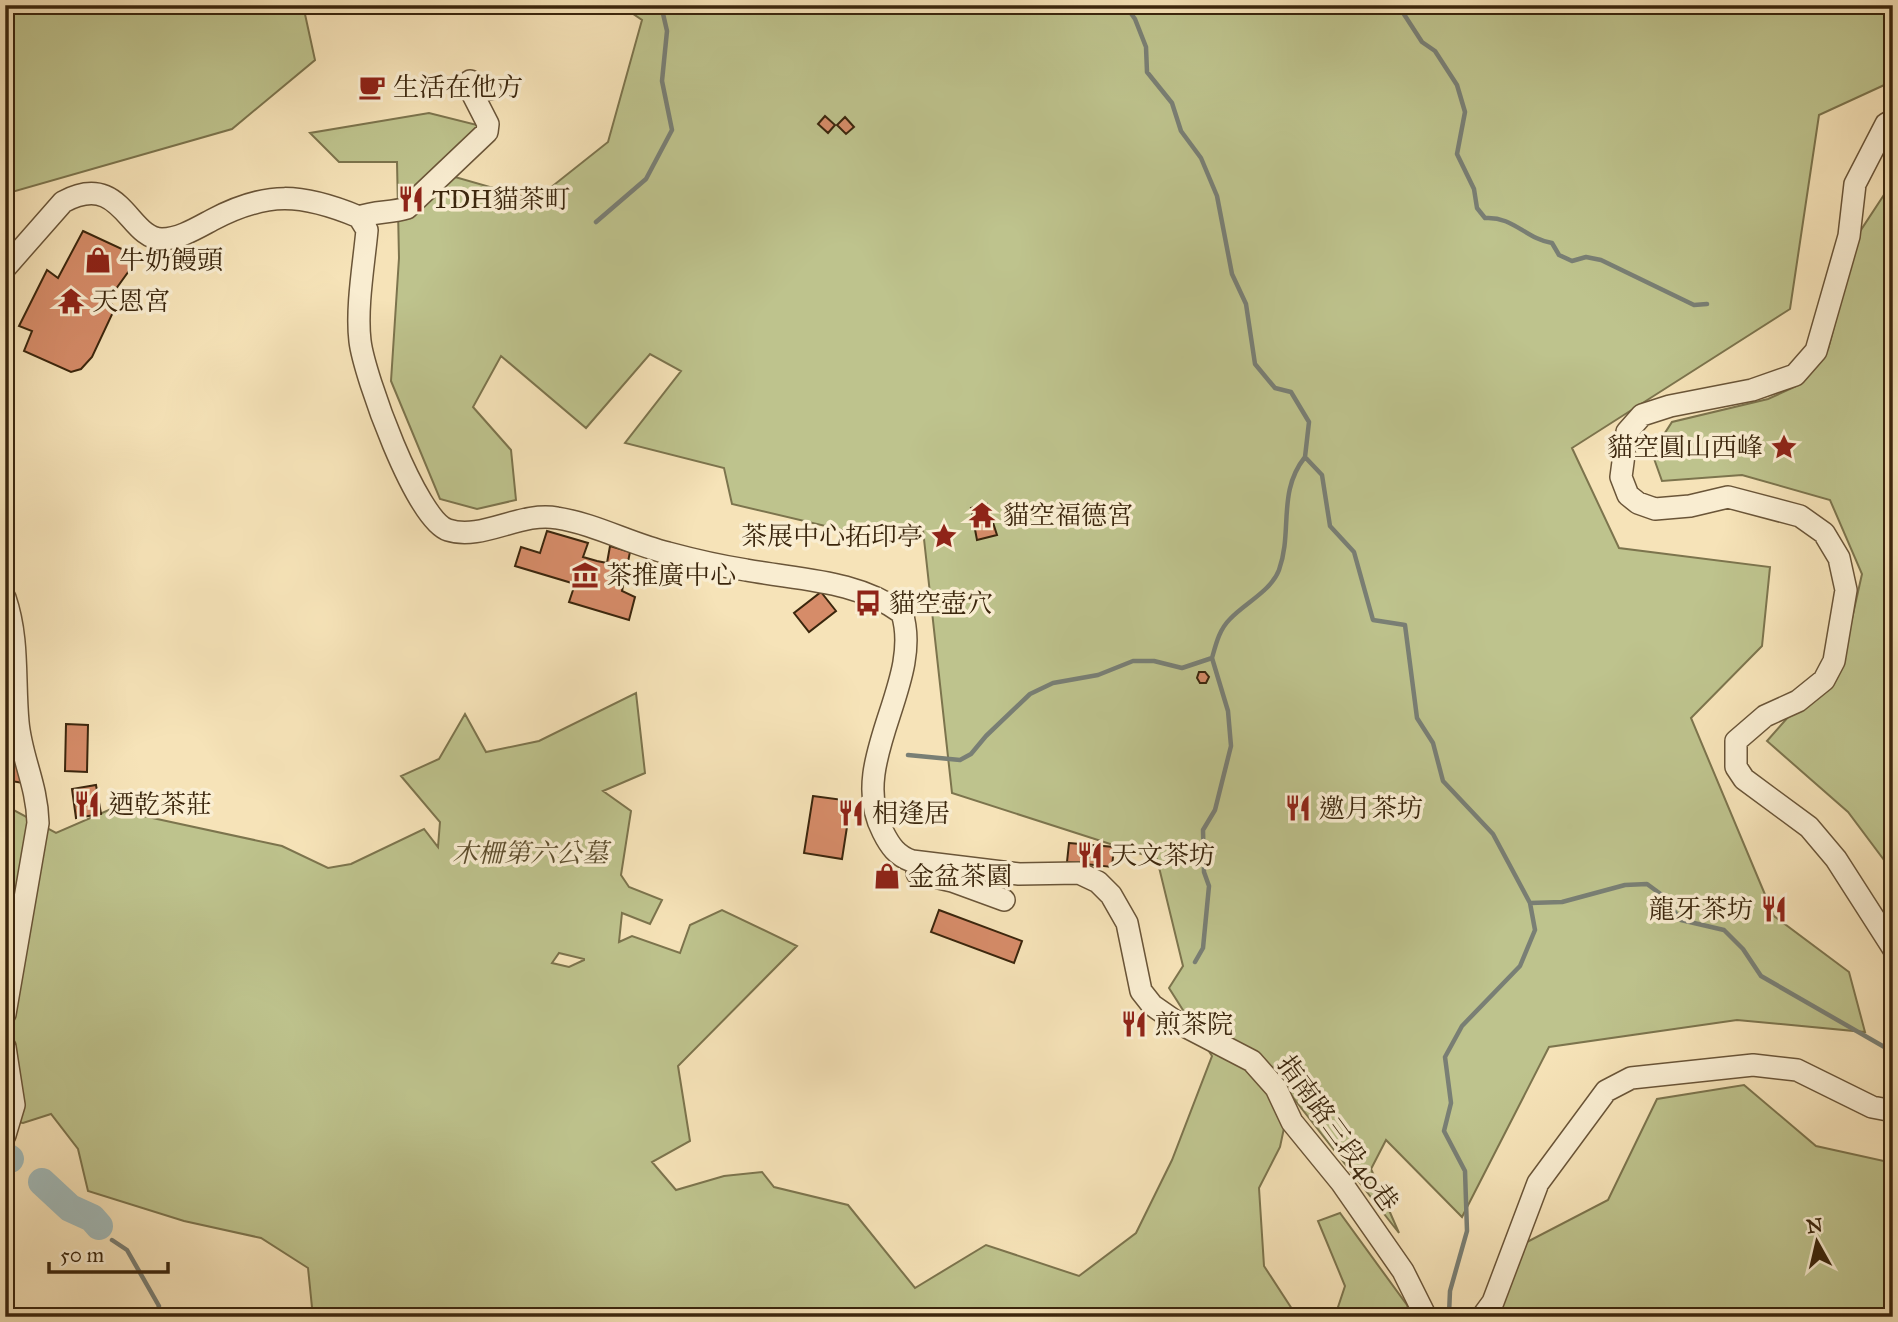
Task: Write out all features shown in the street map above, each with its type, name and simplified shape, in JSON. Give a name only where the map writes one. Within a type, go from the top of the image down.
[{"type":"street","points":[[359,217],[372,212],[394,212],[407,208],[486,132],[488,124],[468,85],[470,81],[490,89]]},
{"type":"street","points":[[1893,120],[1886,124],[1855,184],[1849,236],[1816,351],[1795,375],[1752,390],[1670,406],[1642,415],[1627,432],[1621,477],[1628,495],[1638,503],[1655,509],[1690,506],[1728,497],[1800,516],[1824,533],[1834,550],[1846,590],[1834,661],[1824,680],[1798,701],[1765,716],[1736,741],[1736,767],[1744,779],[1809,827],[1836,859],[1893,948]]},
{"type":"street","points":[[5,268],[63,202],[75,195],[91,193],[110,198],[150,236],[160,240],[192,231],[251,201],[272,198],[334,207],[359,217],[367,230],[360,341],[406,475],[435,522],[448,530],[479,530],[525,519],[556,517],[635,545],[698,561],[836,584],[870,593],[902,613],[908,631],[905,653],[873,777],[873,806],[878,823],[900,857],[904,870],[952,881],[1004,900]]},
{"type":"street","points":[[5,598],[14,625],[18,721],[37,794],[38,823],[5,1014]]},
{"type":"street","name":"指南路三段40巷","points":[[900,857],[912,861],[1019,874],[1079,873],[1098,882],[1111,895],[1127,923],[1141,991],[1152,1005],[1175,1021],[1252,1060],[1276,1088],[1292,1122],[1341,1182],[1403,1271],[1426,1317]]},
{"type":"street","points":[[5,1047],[14,1105],[5,1135]]},
{"type":"street","points":[[1482,1317],[1493,1302],[1538,1183],[1606,1091],[1631,1078],[1754,1065],[1797,1070],[1872,1107],[1893,1111]]},
{"type":"green space","points":[[5,5],[303,5],[315,60],[232,129],[5,194]]},
{"type":"green space","name":"木柵第六公墓","points":[[620,5],[1893,5],[1893,81],[1819,115],[1790,309],[1572,448],[1619,548],[1770,567],[1762,646],[1691,718],[1774,916],[1849,972],[1865,1032],[1737,1020],[1549,1047],[1462,1217],[1386,1140],[1371,1169],[1399,1233],[1291,1095],[1280,1147],[1259,1188],[1264,1266],[1294,1312],[1337,1310],[1345,1286],[1318,1221],[1340,1213],[1407,1305],[1412,1317],[313,1317],[308,1268],[261,1238],[184,1221],[88,1191],[78,1149],[51,1114],[23,1123],[5,1120],[5,809],[10,808],[56,833],[111,809],[282,846],[328,868],[351,864],[424,829],[438,847],[440,822],[401,776],[439,759],[465,714],[486,752],[539,741],[636,693],[645,773],[603,791],[631,811],[621,875],[629,887],[662,900],[650,924],[622,913],[619,942],[632,936],[680,953],[690,925],[722,910],[797,946],[678,1066],[690,1141],[652,1162],[676,1190],[724,1176],[762,1172],[774,1187],[848,1205],[915,1288],[986,1245],[1079,1276],[1136,1233],[1172,1160],[1212,1056],[1169,988],[1183,966],[1157,859],[952,793],[923,530],[855,533],[732,504],[724,468],[625,443],[681,371],[650,354],[586,428],[501,356],[473,407],[511,450],[516,500],[477,509],[440,499],[391,381],[399,258],[397,162],[339,162],[310,133],[429,113],[485,127],[441,173],[535,200],[608,142],[642,20]],"holes":[[[559,953],[584,959],[569,967],[552,963]]]},
{"type":"green space","points":[[1893,181],[1893,872],[1848,812],[1767,741],[1844,654],[1862,574],[1830,500],[1742,475],[1662,481],[1652,453],[1672,422],[1768,399],[1801,384],[1828,349],[1859,233]]},
{"type":"green space","points":[[1744,1085],[1816,1146],[1893,1163],[1893,1317],[1496,1317],[1525,1243],[1608,1200],[1657,1099]]},
{"type":"building","points":[[825,116],[835,125],[828,133],[818,124]]},
{"type":"building","points":[[845,117],[854,127],[846,134],[837,125]]},
{"type":"building","name":"天恩宮","points":[[83,231],[139,257],[108,300],[115,308],[92,357],[81,369],[71,372],[24,351],[32,331],[19,326],[47,270],[58,278]]},
{"type":"building","name":"貓空福德宮","points":[[987,504],[997,535],[977,540],[971,508]]},
{"type":"building","name":"茶推廣中心","points":[[547,531],[588,543],[583,557],[597,561],[607,563],[610,546],[630,552],[622,591],[635,597],[629,620],[569,602],[575,584],[515,566],[521,547],[540,553]]},
{"type":"building","points":[[821,592],[836,611],[809,632],[794,613]]},
{"type":"building","points":[[1199,672],[1205,672],[1209,677],[1206,683],[1200,683],[1197,678]]},
{"type":"building","points":[[66,724],[88,725],[87,772],[65,771]]},
{"type":"building","points":[[18,735],[29,784],[5,780],[5,737]]},
{"type":"building","name":"迺乾茶莊","points":[[96,785],[101,814],[76,818],[72,789]]},
{"type":"building","points":[[813,796],[851,801],[842,859],[804,853]]},
{"type":"building","name":"天文茶坊","points":[[1069,843],[1114,847],[1112,867],[1067,862]]},
{"type":"building","points":[[939,910],[1022,941],[1014,963],[931,932]]},
{"type":"waterway","points":[[596,222],[646,179],[672,130],[662,81],[667,31],[661,5]]},
{"type":"waterway","points":[[1125,5],[1135,19],[1146,47],[1147,72],[1172,103],[1181,131],[1201,158],[1217,196],[1232,274],[1246,304],[1255,364],[1275,388],[1291,392],[1309,422],[1305,457],[1322,475],[1330,526],[1354,552],[1373,620],[1405,625],[1417,718],[1433,743],[1443,781],[1493,834],[1530,903],[1535,930],[1520,966],[1462,1026],[1445,1057],[1451,1103],[1444,1131],[1465,1171],[1467,1231],[1450,1291],[1449,1314]]},
{"type":"waterway","points":[[1398,5],[1422,42],[1435,51],[1457,85],[1465,112],[1457,154],[1474,189],[1477,208],[1485,218],[1504,220],[1534,237],[1552,243],[1559,255],[1572,261],[1586,257],[1601,260],[1694,305],[1707,304]]},
{"type":"waterway","points":[[908,755],[960,760],[971,754],[1030,694],[1053,683],[1098,675],[1133,661],[1154,661],[1182,668],[1212,658],[1218,637],[1226,623],[1264,591],[1279,570],[1291,484],[1305,457]]},
{"type":"waterway","points":[[1195,962],[1203,948],[1209,886],[1204,872],[1203,830],[1215,810],[1231,746],[1228,711],[1212,658]]},
{"type":"waterway","points":[[1530,903],[1562,902],[1625,885],[1647,884],[1662,895],[1681,920],[1724,930],[1743,949],[1761,976],[1893,1052]]},
{"type":"waterway","points":[[42,1182],[70,1208],[92,1218],[99,1226]]},
{"type":"waterway","points":[[112,1240],[127,1250],[159,1306],[155,1317]]},
{"type":"place","name":"生活在他方","points":[[372,87]]},
{"type":"place","name":"TDH貓茶町","points":[[411,199]]},
{"type":"place","name":"牛奶饅頭","points":[[98,260]]},
{"type":"place","name":"天恩宮","points":[[71,301]]},
{"type":"place","name":"貓空圓山西峰","points":[[1784,447]]},
{"type":"place","name":"貓空福德宮","points":[[982,515]]},
{"type":"place","name":"茶展中心拓印亭","points":[[944,536]]},
{"type":"place","name":"茶推廣中心","points":[[585,575]]},
{"type":"place","name":"貓空壺穴","points":[[868,603]]},
{"type":"place","name":"迺乾茶莊","points":[[87,804]]},
{"type":"place","name":"邀月茶坊","points":[[1298,808]]},
{"type":"place","name":"相逢居","points":[[851,813]]},
{"type":"place","name":"天文茶坊","points":[[1090,855]]},
{"type":"place","name":"金盆茶園","points":[[887,876]]},
{"type":"place","name":"龍牙茶坊","points":[[1774,909]]},
{"type":"place","name":"煎茶院","points":[[1134,1024]]}]
